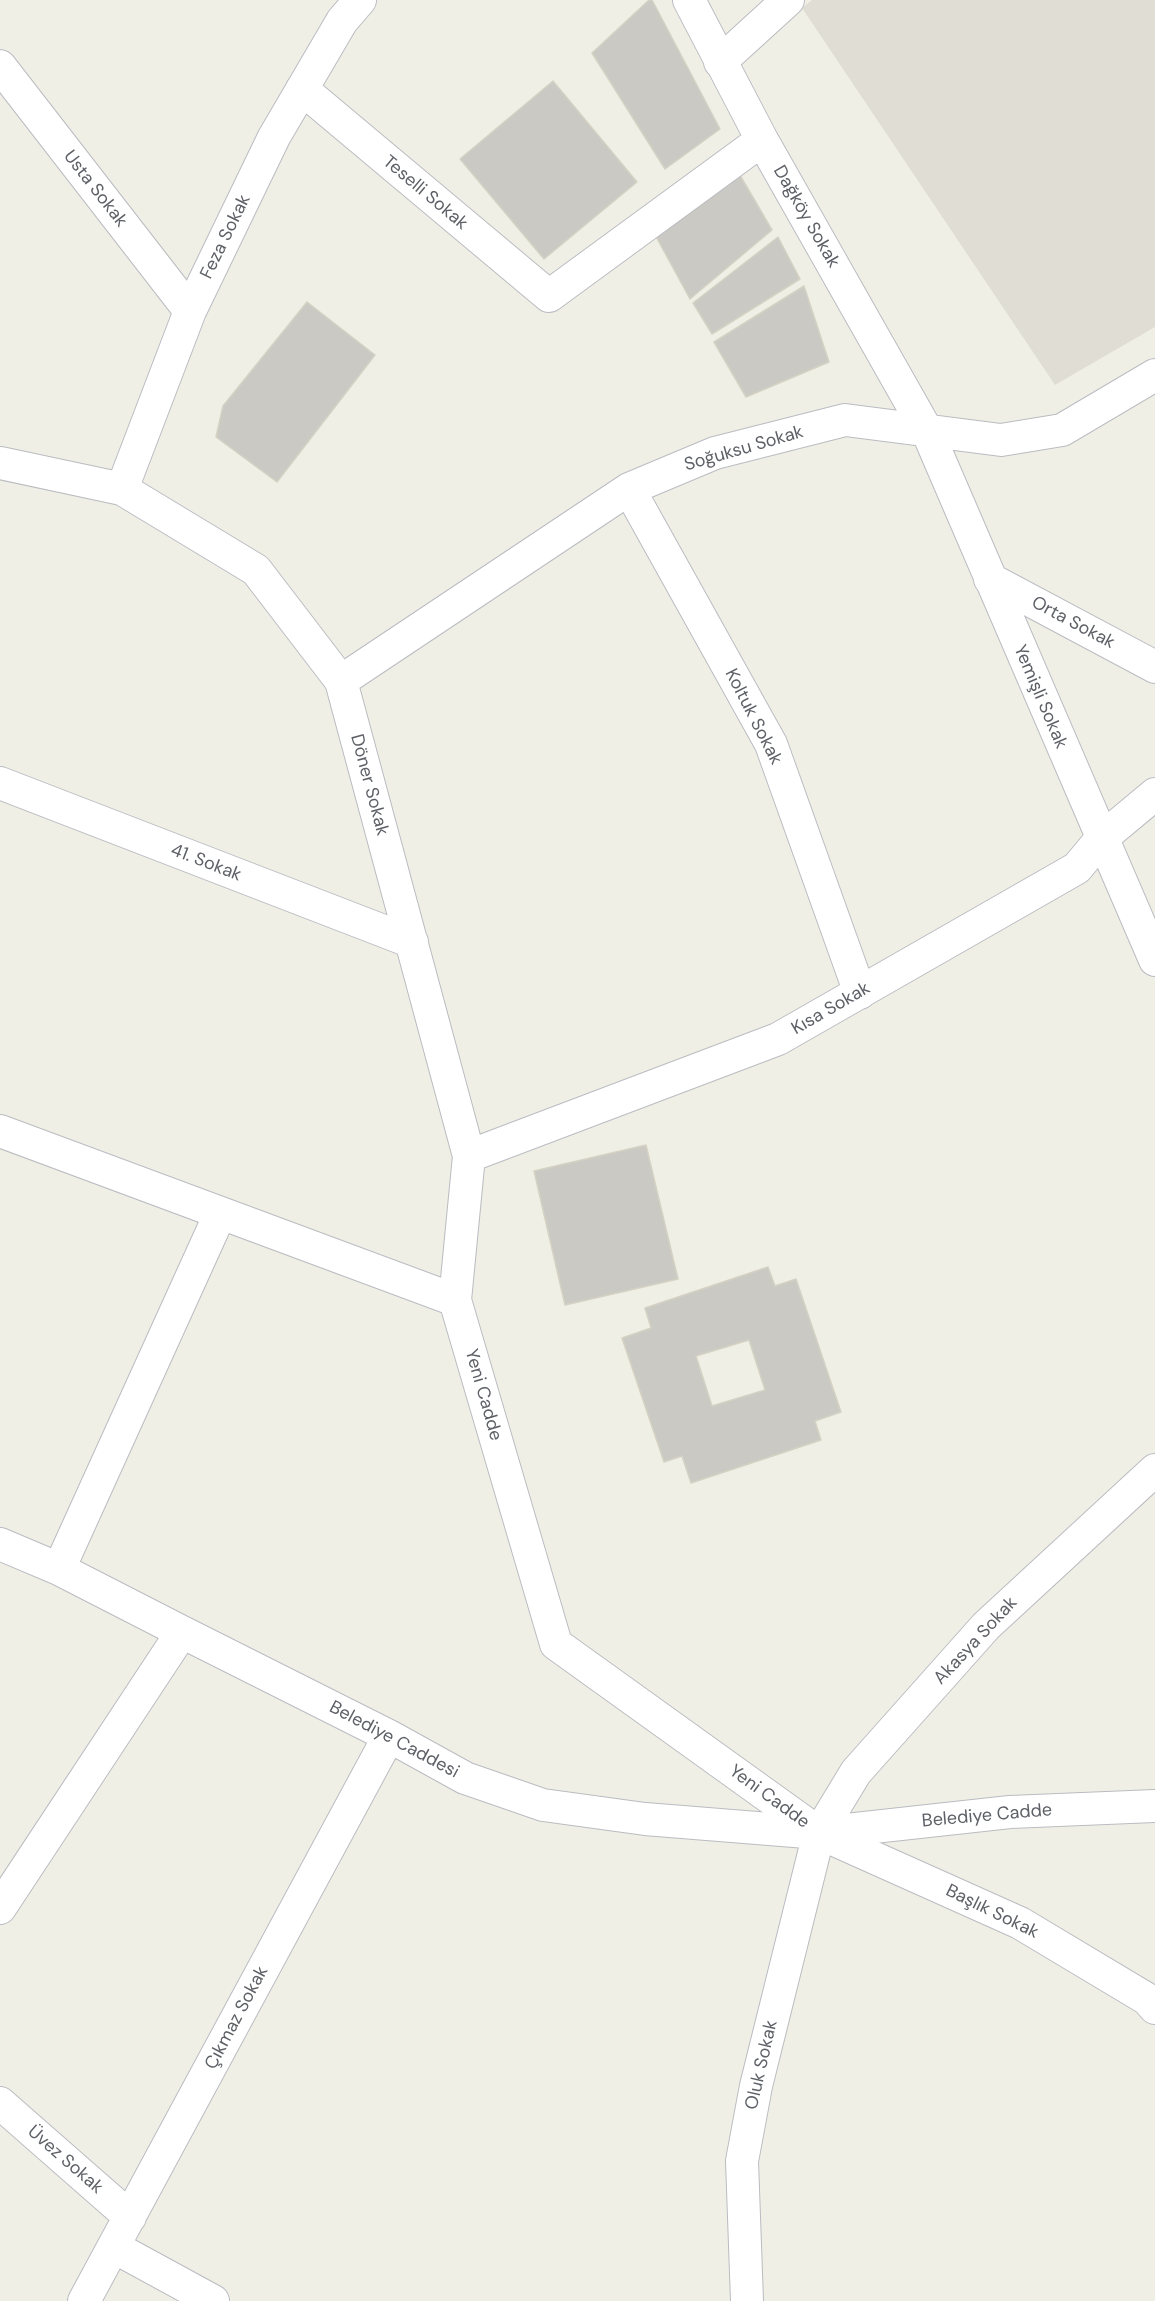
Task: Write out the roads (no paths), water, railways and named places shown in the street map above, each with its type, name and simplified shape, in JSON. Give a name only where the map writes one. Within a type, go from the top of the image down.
[{"type":"street","name":"Feza Sokak","points":[[122,489],[190,311],[274,137],[342,21],[360,0]]},
{"type":"street","name":"Dağköy Sokak","points":[[689,0],[762,140],[928,433]]},
{"type":"street","points":[[720,63],[788,0]]},
{"type":"street","name":"Usta Sokak","points":[[0,66],[190,311]]},
{"type":"street","name":"Teselli Sokak","points":[[302,89],[549,296],[762,140]]},
{"type":"street","name":"Soğuksu Sokak","points":[[341,681],[629,489],[715,453],[845,420],[928,433],[1001,440],[1062,430],[1155,375]]},
{"type":"street","name":"Yemişli Sokak","points":[[928,433],[1155,960]]},
{"type":"street","name":"Döner Sokak","points":[[0,463],[122,489],[256,570],[341,681],[469,1156],[455,1300]]},
{"type":"street","name":"Koltuk Sokak","points":[[629,489],[771,744],[860,993]]},
{"type":"street","name":"Orta Sokak","points":[[990,579],[1155,667]]},
{"type":"street","name":"41. Sokak","points":[[0,783],[412,942]]},
{"type":"street","name":"Kısa Sokak","points":[[469,1156],[778,1039],[1077,868],[1101,839],[1155,794]]},
{"type":"street","points":[[0,1131],[455,1300]]},
{"type":"street","points":[[59,1569],[220,1214]]},
{"type":"street","name":"Yeni Cadde","points":[[455,1300],[556,1644],[819,1833]]},
{"type":"street","name":"Akasya Sokak","points":[[819,1833],[856,1772],[986,1626],[1155,1470]]},
{"type":"street","name":"Belediye Caddesi","points":[[0,1544],[59,1569],[389,1736],[465,1778],[543,1805],[645,1820],[819,1833]]},
{"type":"street","points":[[0,1908],[182,1632]]},
{"type":"street","name":"Çıkmaz Sokak","points":[[84,2301],[389,1736]]},
{"type":"street","name":"Belediye Cadde","points":[[819,1833],[1010,1812],[1155,1806]]},
{"type":"street","name":"Başlık Sokak","points":[[819,1833],[1020,1923],[1152,2001]]},
{"type":"street","name":"Oluk Sokak","points":[[747,2301],[742,2161],[759,2074],[819,1833]]},
{"type":"street","name":"Üvez Sokak","points":[[0,2103],[130,2217]]},
{"type":"street","points":[[114,2247],[213,2301]]}]
